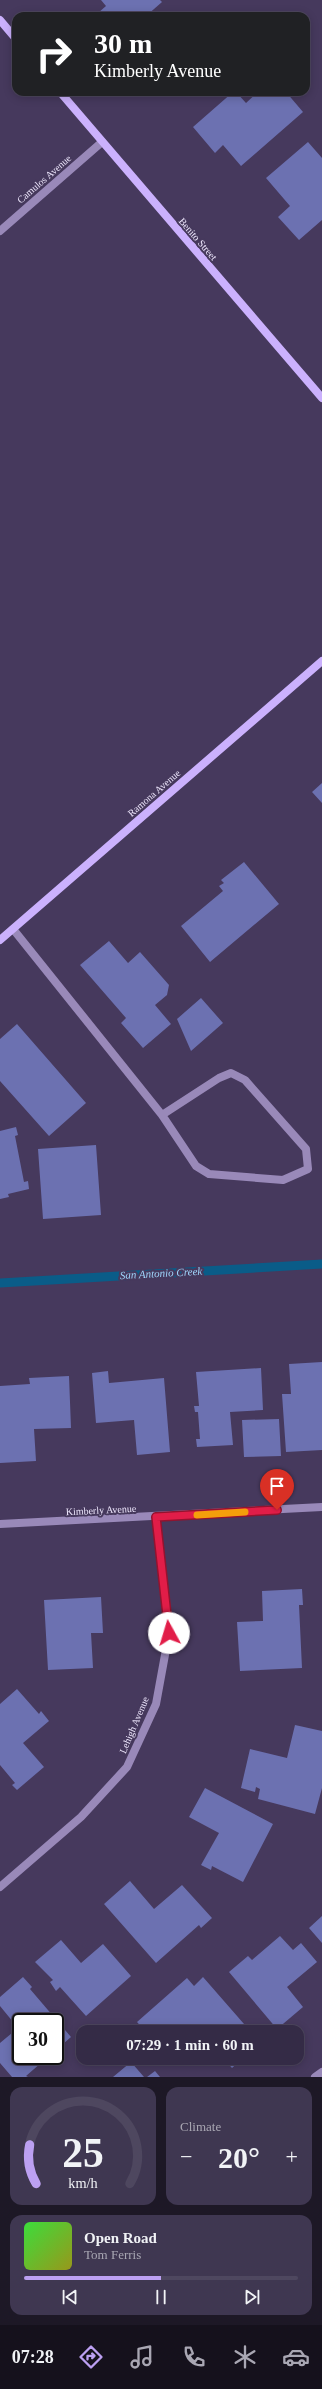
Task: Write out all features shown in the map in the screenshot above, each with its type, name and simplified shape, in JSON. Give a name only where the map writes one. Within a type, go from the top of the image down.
[{"type":"street","points":[[0,20],[12,34]]},
{"type":"street","name":"Benito Street","points":[[63,96],[322,398]]},
{"type":"street","name":"Camulos Avenue","points":[[0,232],[102,142]]},
{"type":"street","name":"Ramona Avenue","points":[[0,940],[322,661]]},
{"type":"street","points":[[13,928],[162,1116],[196,1166],[209,1174],[283,1180],[308,1169],[306,1149],[244,1080],[231,1074],[219,1078],[162,1116]]},
{"type":"street","name":"Kimberly Avenue","points":[[0,1524],[156,1517],[322,1507]]},
{"type":"street","name":"Lehigh Avenue","points":[[0,1887],[81,1816],[127,1767],[156,1704],[169,1633],[156,1517]]},
{"type":"street","points":[[315,2077],[322,2072]]},
{"type":"building","points":[[101,0],[160,0],[162,2],[151,12],[99,12],[106,6]]},
{"type":"building","points":[[228,96],[240,96],[246,103],[254,96],[289,96],[303,112],[241,166],[223,145],[215,153],[193,127]]},
{"type":"building","points":[[308,142],[322,158],[322,220],[299,240],[278,217],[290,206],[266,178]]},
{"type":"building","points":[[322,783],[322,803],[312,792]]},
{"type":"building","points":[[244,862],[279,904],[210,962],[181,926],[223,891],[219,886],[224,883],[221,880]]},
{"type":"building","points":[[109,941],[128,963],[140,952],[169,985],[167,995],[155,1005],[171,1024],[143,1048],[121,1023],[126,1018],[80,965]]},
{"type":"building","points":[[201,998],[223,1023],[191,1051],[177,1019]]},
{"type":"building","points":[[17,1024],[86,1103],[49,1136],[0,1081],[0,1039]]},
{"type":"building","points":[[16,1127],[18,1135],[15,1136],[24,1182],[28,1181],[29,1189],[8,1194],[9,1197],[0,1199],[0,1131]]},
{"type":"building","points":[[96,1145],[101,1215],[43,1219],[38,1149]]},
{"type":"building","points":[[322,1362],[322,1450],[286,1452],[282,1394],[291,1394],[289,1364]]},
{"type":"building","points":[[261,1368],[263,1410],[230,1412],[233,1445],[197,1447],[196,1439],[200,1439],[198,1412],[195,1412],[194,1406],[199,1406],[196,1372]]},
{"type":"building","points":[[108,1371],[109,1383],[164,1378],[170,1452],[137,1455],[134,1420],[96,1423],[92,1373]]},
{"type":"building","points":[[69,1376],[71,1428],[34,1429],[36,1461],[0,1463],[0,1386],[30,1384],[29,1378]]},
{"type":"building","points":[[279,1419],[281,1456],[244,1457],[242,1420]]},
{"type":"building","points":[[302,1589],[303,1605],[299,1605],[302,1668],[240,1671],[237,1622],[263,1621],[262,1591]]},
{"type":"building","points":[[101,1597],[103,1633],[91,1633],[93,1668],[48,1670],[44,1600]]},
{"type":"building","points":[[17,1689],[39,1714],[41,1711],[49,1721],[23,1743],[44,1767],[17,1790],[12,1785],[15,1783],[0,1765],[0,1704]]},
{"type":"building","points":[[295,1725],[322,1731],[322,1788],[315,1814],[258,1799],[260,1789],[256,1787],[255,1792],[241,1788],[250,1749],[287,1758]]},
{"type":"building","points":[[205,1788],[273,1824],[243,1882],[212,1866],[211,1870],[201,1865],[219,1833],[189,1817]]},
{"type":"building","points":[[130,1881],[154,1909],[182,1885],[212,1918],[201,1928],[199,1925],[156,1963],[104,1904]]},
{"type":"building","points":[[322,1916],[322,1943],[309,1928]]},
{"type":"building","points":[[280,1936],[293,1950],[301,1943],[317,1962],[287,1987],[303,2007],[282,2025],[274,2025],[229,1972],[248,1956],[252,1960]]},
{"type":"building","points":[[61,1940],[81,1963],[103,1944],[131,1976],[86,2016],[60,1987],[56,1991],[50,1982],[53,1980],[35,1962]]},
{"type":"building","points":[[23,1977],[32,1987],[30,1989],[50,2013],[12,2013],[12,2021],[0,2006],[0,1997]]},
{"type":"building","points":[[203,1977],[245,2025],[140,2025],[137,2022],[187,1978],[194,1986]]},
{"type":"building","points":[[64,2029],[71,2037],[64,2043]]},
{"type":"building","points":[[12,2033],[12,2065],[39,2065],[26,2076],[28,2077],[12,2077],[0,2063],[0,2043]]},
{"type":"building","points":[[127,2065],[134,2065],[144,2077],[113,2077]]},
{"type":"building","points":[[155,2071],[160,2077],[147,2077]]},
{"type":"waterway","name":"San Antonio Creek","points":[[0,1283],[322,1264]]},
{"type":"slow traffic","points":[[197,1515],[245,1512]]},
{"type":"route","points":[[169,1633],[156,1517],[277,1510]]}]
